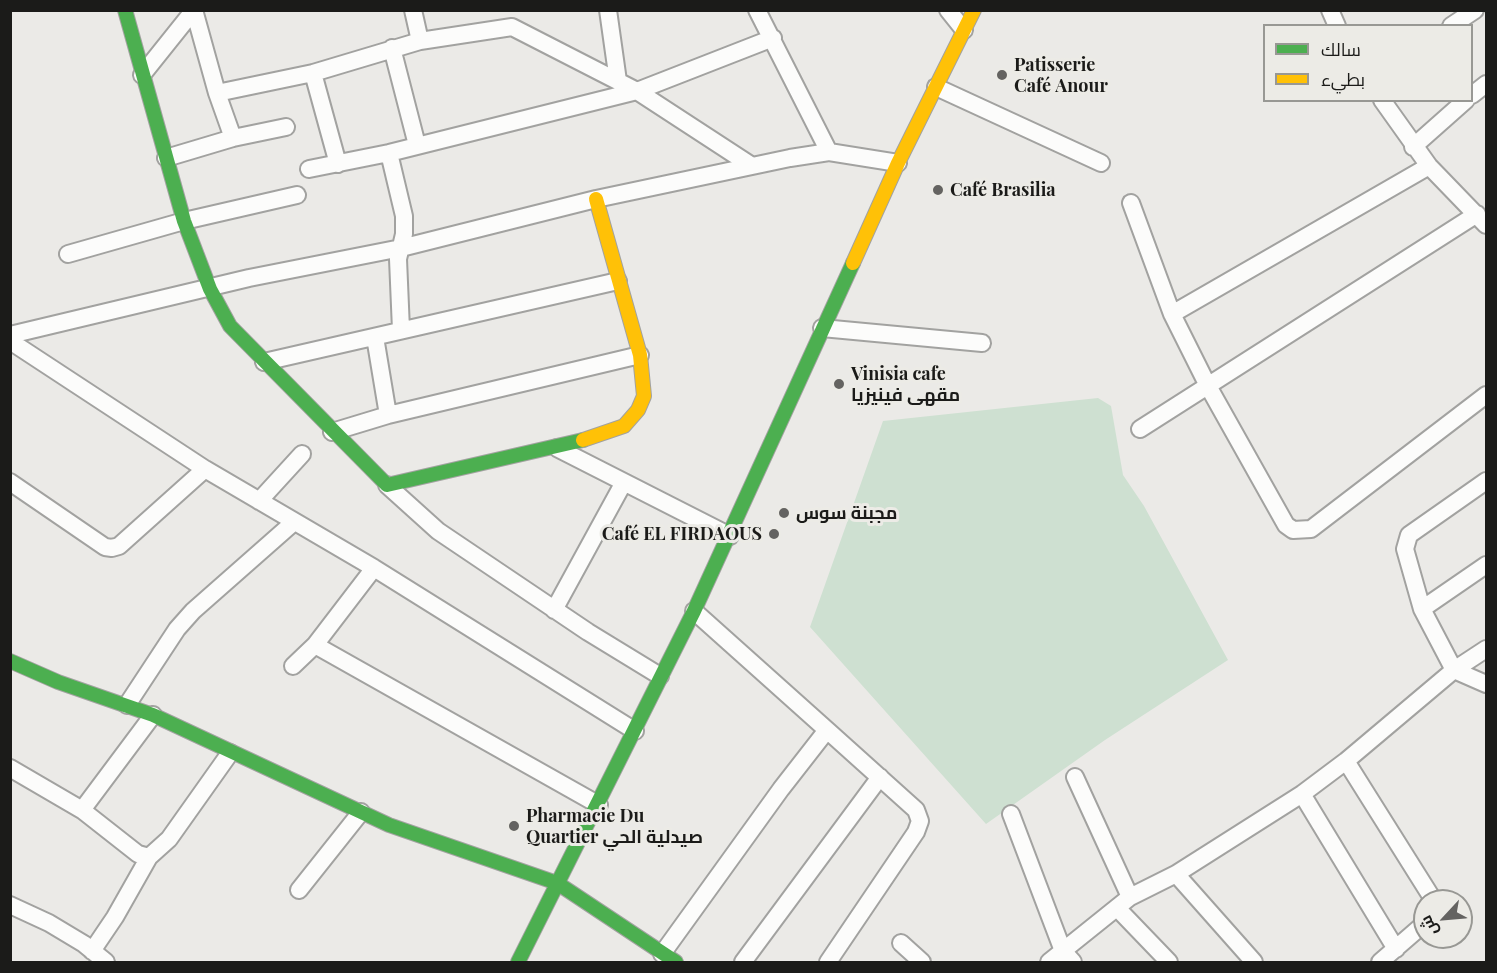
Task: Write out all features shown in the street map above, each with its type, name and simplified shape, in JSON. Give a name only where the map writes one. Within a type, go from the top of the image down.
[{"type":"street","points":[[125,10],[184,221],[210,289],[230,326],[332,432],[438,531],[554,610],[660,676]]},
{"type":"street","points":[[142,75],[194,10],[217,93],[233,138]]},
{"type":"street","points":[[413,10],[420,41]]},
{"type":"street","points":[[608,10],[618,81]]},
{"type":"street","points":[[757,10],[829,152]]},
{"type":"street","points":[[948,10],[964,30]]},
{"type":"street","points":[[518,963],[599,805],[730,536],[898,163],[974,10]]},
{"type":"street","points":[[1330,10],[1336,24]]},
{"type":"street","points":[[1454,24],[1475,10]]},
{"type":"street","points":[[217,93],[313,73],[392,48],[510,19],[637,91],[752,166]]},
{"type":"street","points":[[309,169],[390,153],[637,91],[773,38]]},
{"type":"street","points":[[392,48],[417,145]]},
{"type":"street","points":[[313,73],[338,164]]},
{"type":"street","points":[[1473,94],[1486,84]]},
{"type":"street","points":[[936,87],[1101,163]]},
{"type":"street","points":[[1140,429],[1482,220],[1413,147],[1383,102]]},
{"type":"street","points":[[1413,147],[1464,102]]},
{"type":"street","points":[[166,158],[233,138],[286,127]]},
{"type":"street","points":[[10,335],[249,278],[401,248],[596,199],[752,166],[829,152],[898,163]]},
{"type":"street","points":[[390,153],[404,216],[398,259],[401,330]]},
{"type":"street","points":[[1172,314],[1429,166]]},
{"type":"street","points":[[68,254],[184,221],[297,195]]},
{"type":"street","points":[[387,485],[557,448],[612,432],[630,420],[644,396],[640,355],[596,199]]},
{"type":"street","points":[[1131,203],[1172,314],[1208,386],[1286,525],[1301,531],[1311,529],[1486,395]]},
{"type":"street","points":[[264,362],[618,281]]},
{"type":"street","points":[[822,328],[982,343]]},
{"type":"street","points":[[375,337],[388,415]]},
{"type":"street","points":[[10,341],[205,469],[374,568],[635,731]]},
{"type":"street","points":[[332,432],[388,415],[640,355]]},
{"type":"street","points":[[557,448],[730,536]]},
{"type":"street","points":[[259,501],[302,454]]},
{"type":"street","points":[[10,482],[105,547],[112,548],[119,546],[205,469]]},
{"type":"street","points":[[1486,481],[1409,535],[1405,549],[1422,609],[1454,670],[1486,684]]},
{"type":"street","points":[[554,610],[624,482]]},
{"type":"street","points":[[127,705],[177,629],[193,611],[294,522]]},
{"type":"street","points":[[1422,609],[1486,565]]},
{"type":"street","points":[[293,666],[315,645],[374,568]]},
{"type":"street","points":[[694,611],[916,810],[920,821],[916,832],[828,963]]},
{"type":"street","points":[[315,645],[599,805]]},
{"type":"street","points":[[1049,963],[1068,957],[1124,903],[1176,874],[1302,794],[1346,761],[1454,670],[1486,649]]},
{"type":"street","points":[[10,661],[58,682],[153,715],[230,753],[389,825],[557,883],[669,958],[781,789],[827,730]]},
{"type":"street","points":[[82,810],[153,715]]},
{"type":"street","points":[[92,951],[116,917],[148,857],[169,839],[230,753]]},
{"type":"street","points":[[1346,761],[1426,889]]},
{"type":"street","points":[[10,768],[82,810],[138,854],[148,857]]},
{"type":"street","points":[[743,963],[880,777]]},
{"type":"street","points":[[1075,777],[1124,903],[1169,963]]},
{"type":"street","points":[[1302,794],[1396,949]]},
{"type":"street","points":[[299,890],[361,812]]},
{"type":"street","points":[[1011,814],[1068,957]]},
{"type":"street","points":[[1176,874],[1254,963]]},
{"type":"street","points":[[10,905],[49,923],[106,963]]},
{"type":"street","points":[[1380,963],[1413,934]]},
{"type":"street","points":[[901,943],[922,963]]},
{"type":"green space","points":[[1098,398],[1111,406],[1123,475],[1144,506],[1228,660],[1105,740],[986,824],[810,627],[883,421]]},
{"type":"traffic: fast","points":[[125,10],[184,221],[210,289],[230,326],[387,485],[583,440]]},
{"type":"traffic: fast","points":[[518,962],[694,611],[853,263]]},
{"type":"traffic: fast","points":[[10,661],[58,682],[153,715],[389,825],[557,883],[676,962]]},
{"type":"traffic: slow","points":[[853,263],[898,163],[974,10]]},
{"type":"traffic: slow","points":[[583,440],[624,426],[638,410],[644,396],[640,355],[596,199]]},
{"type":"place","name":"Patisserie Café Anour","points":[[1002,75]]},
{"type":"place","name":"Café Brasilia","points":[[938,190]]},
{"type":"place","name":"Vinisia cafe مقهى فينيزيا","points":[[839,384]]},
{"type":"place","name":"مجبنة سوس","points":[[784,513]]},
{"type":"place","name":"Café EL FIRDAOUS","points":[[774,534]]},
{"type":"place","name":"Pharmacie Du Quartier صيدلية الحي","points":[[514,826]]}]
